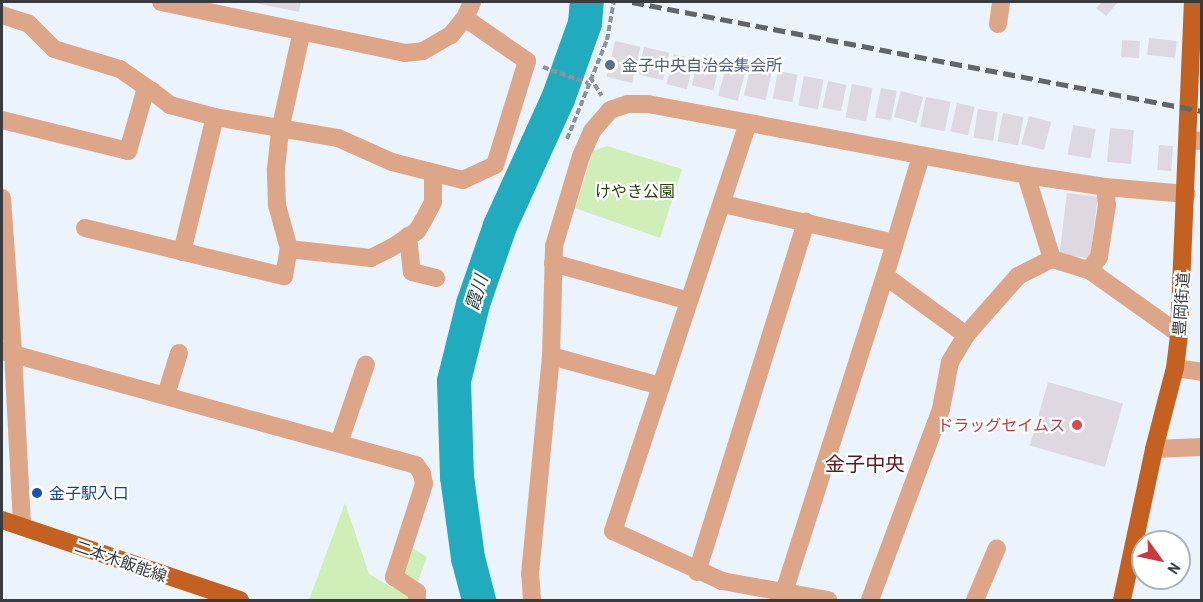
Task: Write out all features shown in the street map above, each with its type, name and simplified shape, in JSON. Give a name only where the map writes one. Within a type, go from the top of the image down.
[{"type":"main road","name":"豊岡街道","points":[[1122,600],[1154,449],[1175,368],[1187,194],[1195,141],[1193,2]]},
{"type":"main road","name":"二本木飯能線","points":[[2,520],[240,600]]},
{"type":"street","points":[[2,15],[29,24],[54,49],[120,69],[170,105],[280,130],[338,138],[392,162],[463,180],[495,165],[526,61],[469,10],[451,35],[423,51],[405,53],[161,2]]},
{"type":"street","points":[[998,24],[1000,2]]},
{"type":"street","points":[[85,228],[284,276],[289,249],[277,205],[276,169],[280,130],[302,31]]},
{"type":"street","points":[[2,120],[128,151],[144,95],[152,91]]},
{"type":"street","points":[[532,600],[530,574],[551,356],[553,263],[558,226],[581,156],[592,131],[610,110],[627,104],[648,104],[1026,175],[1105,187],[1187,194]]},
{"type":"street","points":[[182,252],[215,117]]},
{"type":"street","points":[[748,123],[613,531],[697,572],[722,581],[781,596],[828,600]]},
{"type":"street","points":[[781,596],[885,276],[921,156]]},
{"type":"street","points":[[289,249],[371,258],[417,231],[433,202],[433,174]]},
{"type":"street","points":[[1026,175],[1052,259]]},
{"type":"street","points":[[1089,270],[1099,257],[1107,205],[1105,187]]},
{"type":"street","points":[[2,198],[7,352],[22,527]]},
{"type":"street","points":[[723,204],[894,243]]},
{"type":"street","points":[[697,572],[806,222]]},
{"type":"street","points":[[408,236],[412,272],[436,278]]},
{"type":"street","points":[[870,600],[941,409],[950,362],[966,335],[1018,276],[1052,259],[1089,270],[1179,334]]},
{"type":"street","points":[[553,263],[689,302]]},
{"type":"street","points":[[885,276],[966,335]]},
{"type":"street","points":[[7,352],[416,465],[422,474],[424,484],[394,577],[417,592],[417,600]]},
{"type":"street","points":[[166,395],[179,353]]},
{"type":"street","points":[[551,356],[661,386]]},
{"type":"street","points":[[339,443],[366,364]]},
{"type":"street","points":[[1175,368],[1202,372]]},
{"type":"street","points":[[1154,449],[1202,447]]},
{"type":"street","points":[[975,600],[998,548]]},
{"type":"path","points":[[541,66],[585,82],[607,40],[614,2]]},
{"type":"green space","name":"けやき公園","points":[[607,146],[682,169],[660,238],[575,208],[593,151]]},
{"type":"green space","points":[[345,503],[369,574],[393,588],[409,546],[427,557],[411,600],[309,600]]},
{"type":"building","points":[[251,2],[301,2],[299,12]]},
{"type":"building","points":[[1102,2],[1118,2],[1106,16],[1096,8]]},
{"type":"building","points":[[1149,38],[1177,41],[1175,58],[1147,55]]},
{"type":"building","points":[[1122,40],[1140,41],[1139,58],[1121,57]]},
{"type":"building","points":[[615,41],[640,47],[632,83],[607,77]]},
{"type":"building","points":[[644,47],[669,53],[663,80],[638,74]]},
{"type":"building","points":[[674,54],[694,59],[687,89],[667,84]]},
{"type":"building","points":[[698,59],[719,64],[713,90],[692,85]]},
{"type":"building","points":[[728,59],[747,64],[737,101],[718,96]]},
{"type":"building","points":[[751,65],[772,70],[765,100],[744,95]]},
{"type":"building","points":[[778,71],[798,75],[792,102],[773,98]]},
{"type":"building","points":[[804,76],[824,80],[818,109],[798,105]]},
{"type":"building","points":[[828,81],[847,85],[841,111],[822,107]]},
{"type":"building","points":[[852,84],[873,88],[866,121],[846,117]]},
{"type":"building","points":[[881,88],[897,91],[891,121],[875,117]]},
{"type":"building","points":[[901,91],[923,97],[916,123],[894,117]]},
{"type":"building","points":[[926,97],[951,102],[945,131],[920,126]]},
{"type":"building","points":[[957,103],[975,107],[968,135],[950,131]]},
{"type":"building","points":[[978,109],[998,112],[993,141],[973,138]]},
{"type":"building","points":[[1003,113],[1024,117],[1018,145],[997,141]]},
{"type":"building","points":[[1029,116],[1051,122],[1044,150],[1021,144]]},
{"type":"building","points":[[1073,125],[1096,129],[1090,159],[1068,155]]},
{"type":"building","points":[[1110,128],[1134,130],[1131,164],[1107,162]]},
{"type":"building","points":[[1159,145],[1173,146],[1171,171],[1157,170]]},
{"type":"building","points":[[1067,193],[1098,197],[1090,258],[1059,255]]},
{"type":"building","name":"ドラッグセイムス","points":[[1048,382],[1123,403],[1105,467],[1030,445]]},
{"type":"waterway","name":"霞川","points":[[479,600],[468,558],[457,477],[454,381],[473,304],[500,226],[558,99],[585,23],[587,2]]},
{"type":"railway","points":[[632,2],[1202,111]]},
{"type":"place","name":"金子中央自治会集会所","points":[[610,65]]},
{"type":"place","name":"ドラッグセイムス","points":[[1077,425]]},
{"type":"place","name":"金子駅入口","points":[[37,493]]},
{"type":"district","name":"金子中央","points":[[865,463]]}]
